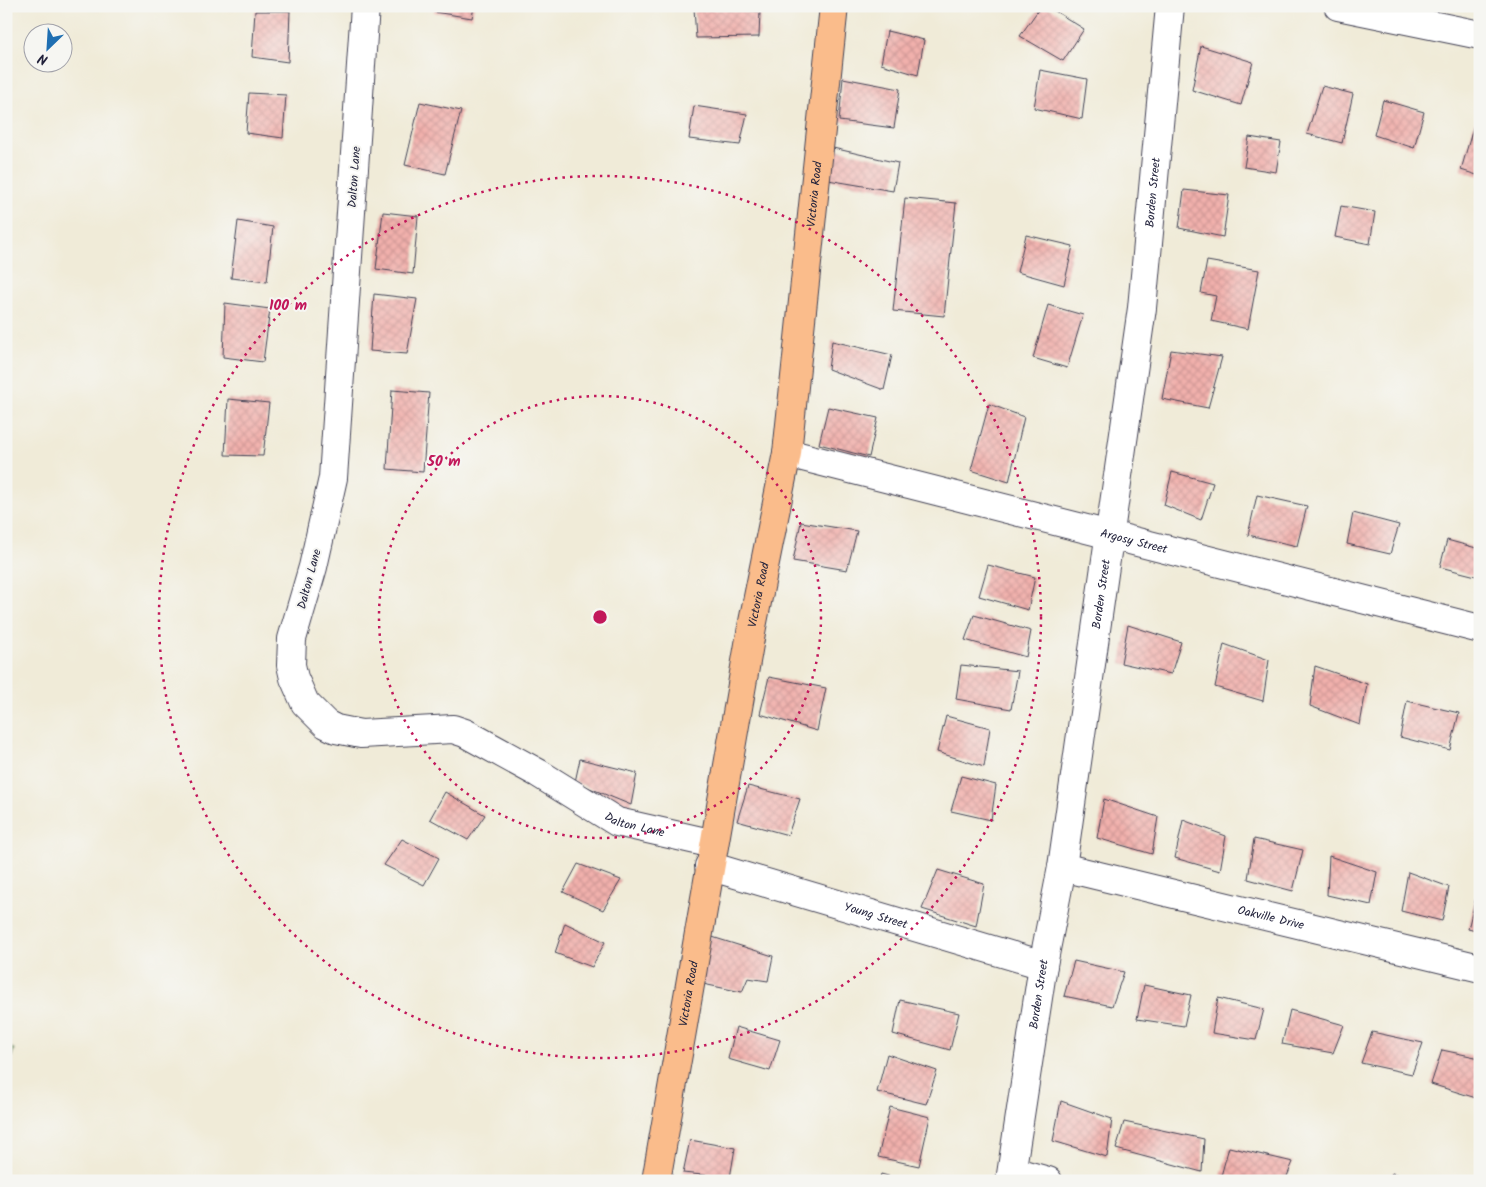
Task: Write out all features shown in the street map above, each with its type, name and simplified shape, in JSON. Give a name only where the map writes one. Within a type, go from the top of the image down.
[{"type":"main road","name":"Victoria Road","points":[[656,1181],[752,627],[787,453],[834,6]]},
{"type":"street","name":"Dalton Lane","points":[[365,6],[333,478],[313,567],[292,639],[291,665],[298,691],[313,713],[326,724],[336,729],[361,734],[453,729],[465,733],[538,773],[618,822],[712,855]]},
{"type":"street","name":"Borden Street","points":[[1011,1176],[1043,965],[1062,867],[1144,293],[1170,6]]},
{"type":"street","points":[[1338,6],[1480,35]]},
{"type":"street","name":"Argosy Street","points":[[787,453],[1480,629]]},
{"type":"street","name":"Young Street","points":[[712,855],[1043,965]]},
{"type":"street","name":"Oakville Drive","points":[[1062,867],[1480,968]]},
{"type":"street","points":[[1011,1176],[1048,1181]]},
{"type":"green space","points":[[6,1046],[14,1049],[6,1078]]},
{"type":"building","points":[[435,6],[474,6],[472,18],[434,12]]},
{"type":"building","points":[[1041,6],[1047,6],[1084,29],[1063,61],[1020,36]]},
{"type":"building","points":[[694,8],[760,11],[759,37],[696,38]]},
{"type":"building","points":[[255,11],[290,11],[288,62],[252,57]]},
{"type":"building","points":[[887,31],[924,40],[918,75],[881,64]]},
{"type":"building","points":[[1201,46],[1253,62],[1241,105],[1192,90]]},
{"type":"building","points":[[1040,70],[1087,79],[1082,119],[1034,108]]},
{"type":"building","points":[[843,78],[900,89],[894,128],[839,121]]},
{"type":"building","points":[[1322,86],[1353,94],[1342,143],[1307,134]]},
{"type":"building","points":[[249,93],[286,95],[283,138],[246,133]]},
{"type":"building","points":[[1383,100],[1424,112],[1414,148],[1374,135]]},
{"type":"building","points":[[420,102],[461,111],[445,174],[405,165]]},
{"type":"building","points":[[694,106],[747,114],[740,145],[689,139]]},
{"type":"building","points":[[1477,114],[1480,115],[1480,176],[1461,170]]},
{"type":"building","points":[[1249,137],[1281,142],[1276,172],[1244,167]]},
{"type":"building","points":[[833,148],[898,163],[893,191],[828,180]]},
{"type":"building","points":[[1184,190],[1229,195],[1223,237],[1179,228]]},
{"type":"building","points":[[905,198],[956,203],[944,316],[893,311]]},
{"type":"building","points":[[1341,206],[1375,212],[1370,244],[1335,237]]},
{"type":"building","points":[[383,212],[418,216],[413,274],[376,269]]},
{"type":"building","points":[[238,221],[273,227],[267,282],[231,278]]},
{"type":"building","points":[[1026,235],[1073,246],[1064,285],[1017,272]]},
{"type":"building","points":[[1207,261],[1259,270],[1248,329],[1211,321],[1216,296],[1201,293]]},
{"type":"building","points":[[374,294],[417,299],[407,354],[370,351]]},
{"type":"building","points":[[225,303],[270,309],[263,362],[223,357]]},
{"type":"building","points":[[1048,305],[1083,315],[1067,368],[1033,358]]},
{"type":"building","points":[[832,341],[892,355],[884,390],[828,369]]},
{"type":"building","points":[[1171,350],[1222,357],[1208,408],[1162,399]]},
{"type":"building","points":[[392,390],[429,393],[423,472],[387,469]]},
{"type":"building","points":[[228,399],[269,403],[263,456],[225,455]]},
{"type":"building","points":[[989,404],[1024,417],[1009,482],[971,470]]},
{"type":"building","points":[[828,407],[878,418],[869,457],[819,444]]},
{"type":"building","points":[[1172,472],[1213,483],[1201,520],[1164,505]]},
{"type":"building","points":[[1257,495],[1307,506],[1297,546],[1248,535]]},
{"type":"building","points":[[1353,513],[1399,525],[1390,554],[1347,544]]},
{"type":"building","points":[[801,522],[857,531],[847,570],[793,561]]},
{"type":"building","points":[[1447,540],[1480,549],[1480,577],[1440,567]]},
{"type":"building","points":[[988,565],[1035,577],[1028,610],[979,596]]},
{"type":"building","points":[[974,615],[1031,631],[1026,657],[965,640]]},
{"type":"building","points":[[1128,625],[1181,642],[1171,674],[1121,663]]},
{"type":"building","points":[[1224,644],[1269,660],[1263,701],[1215,687]]},
{"type":"building","points":[[961,665],[1018,671],[1011,709],[956,699]]},
{"type":"building","points":[[1315,666],[1367,684],[1360,725],[1310,706]]},
{"type":"building","points":[[769,677],[826,688],[817,731],[760,714]]},
{"type":"building","points":[[1407,701],[1459,713],[1450,750],[1400,737]]},
{"type":"building","points":[[946,716],[990,728],[984,767],[937,752]]},
{"type":"building","points":[[580,759],[637,773],[631,805],[575,782]]},
{"type":"building","points":[[961,776],[996,785],[991,820],[951,811]]},
{"type":"building","points":[[748,786],[800,799],[788,835],[737,821]]},
{"type":"building","points":[[445,792],[485,815],[468,840],[430,819]]},
{"type":"building","points":[[1104,799],[1158,817],[1152,854],[1097,838]]},
{"type":"building","points":[[1183,820],[1226,836],[1220,871],[1175,858]]},
{"type":"building","points":[[402,839],[439,858],[424,885],[384,865]]},
{"type":"building","points":[[1254,839],[1303,850],[1293,891],[1248,879]]},
{"type":"building","points":[[1329,856],[1377,872],[1371,905],[1327,895]]},
{"type":"building","points":[[578,864],[621,880],[603,910],[563,892]]},
{"type":"building","points":[[938,870],[984,884],[976,926],[922,909]]},
{"type":"building","points":[[1408,872],[1449,887],[1442,921],[1401,911]]},
{"type":"building","points":[[1478,889],[1480,890],[1480,932],[1468,929]]},
{"type":"building","points":[[565,923],[605,942],[592,967],[555,953]]},
{"type":"building","points":[[709,936],[773,956],[768,981],[748,978],[742,992],[698,983]]},
{"type":"building","points":[[1074,961],[1124,972],[1112,1006],[1064,996]]},
{"type":"building","points":[[1144,985],[1191,995],[1184,1026],[1137,1019]]},
{"type":"building","points":[[1218,998],[1264,1009],[1256,1040],[1212,1033]]},
{"type":"building","points":[[900,1000],[959,1013],[950,1050],[893,1034]]},
{"type":"building","points":[[1290,1010],[1344,1025],[1333,1053],[1282,1044]]},
{"type":"building","points":[[736,1027],[780,1040],[770,1071],[728,1059]]},
{"type":"building","points":[[1372,1032],[1423,1043],[1412,1074],[1361,1063]]},
{"type":"building","points":[[1442,1050],[1480,1058],[1480,1082],[1476,1098],[1431,1084]]},
{"type":"building","points":[[887,1054],[937,1071],[926,1104],[877,1092]]},
{"type":"building","points":[[1061,1101],[1112,1119],[1107,1157],[1053,1141]]},
{"type":"building","points":[[890,1107],[930,1117],[919,1166],[878,1157]]},
{"type":"building","points":[[1124,1122],[1204,1139],[1202,1172],[1116,1149]]},
{"type":"building","points":[[690,1140],[735,1148],[730,1178],[683,1173]]},
{"type":"building","points":[[1229,1147],[1293,1162],[1285,1181],[1239,1181],[1221,1176]]},
{"type":"building","points":[[1392,1173],[1416,1180],[1416,1181],[1389,1181]]},
{"type":"building","points":[[881,1174],[902,1180],[879,1181]]}]
